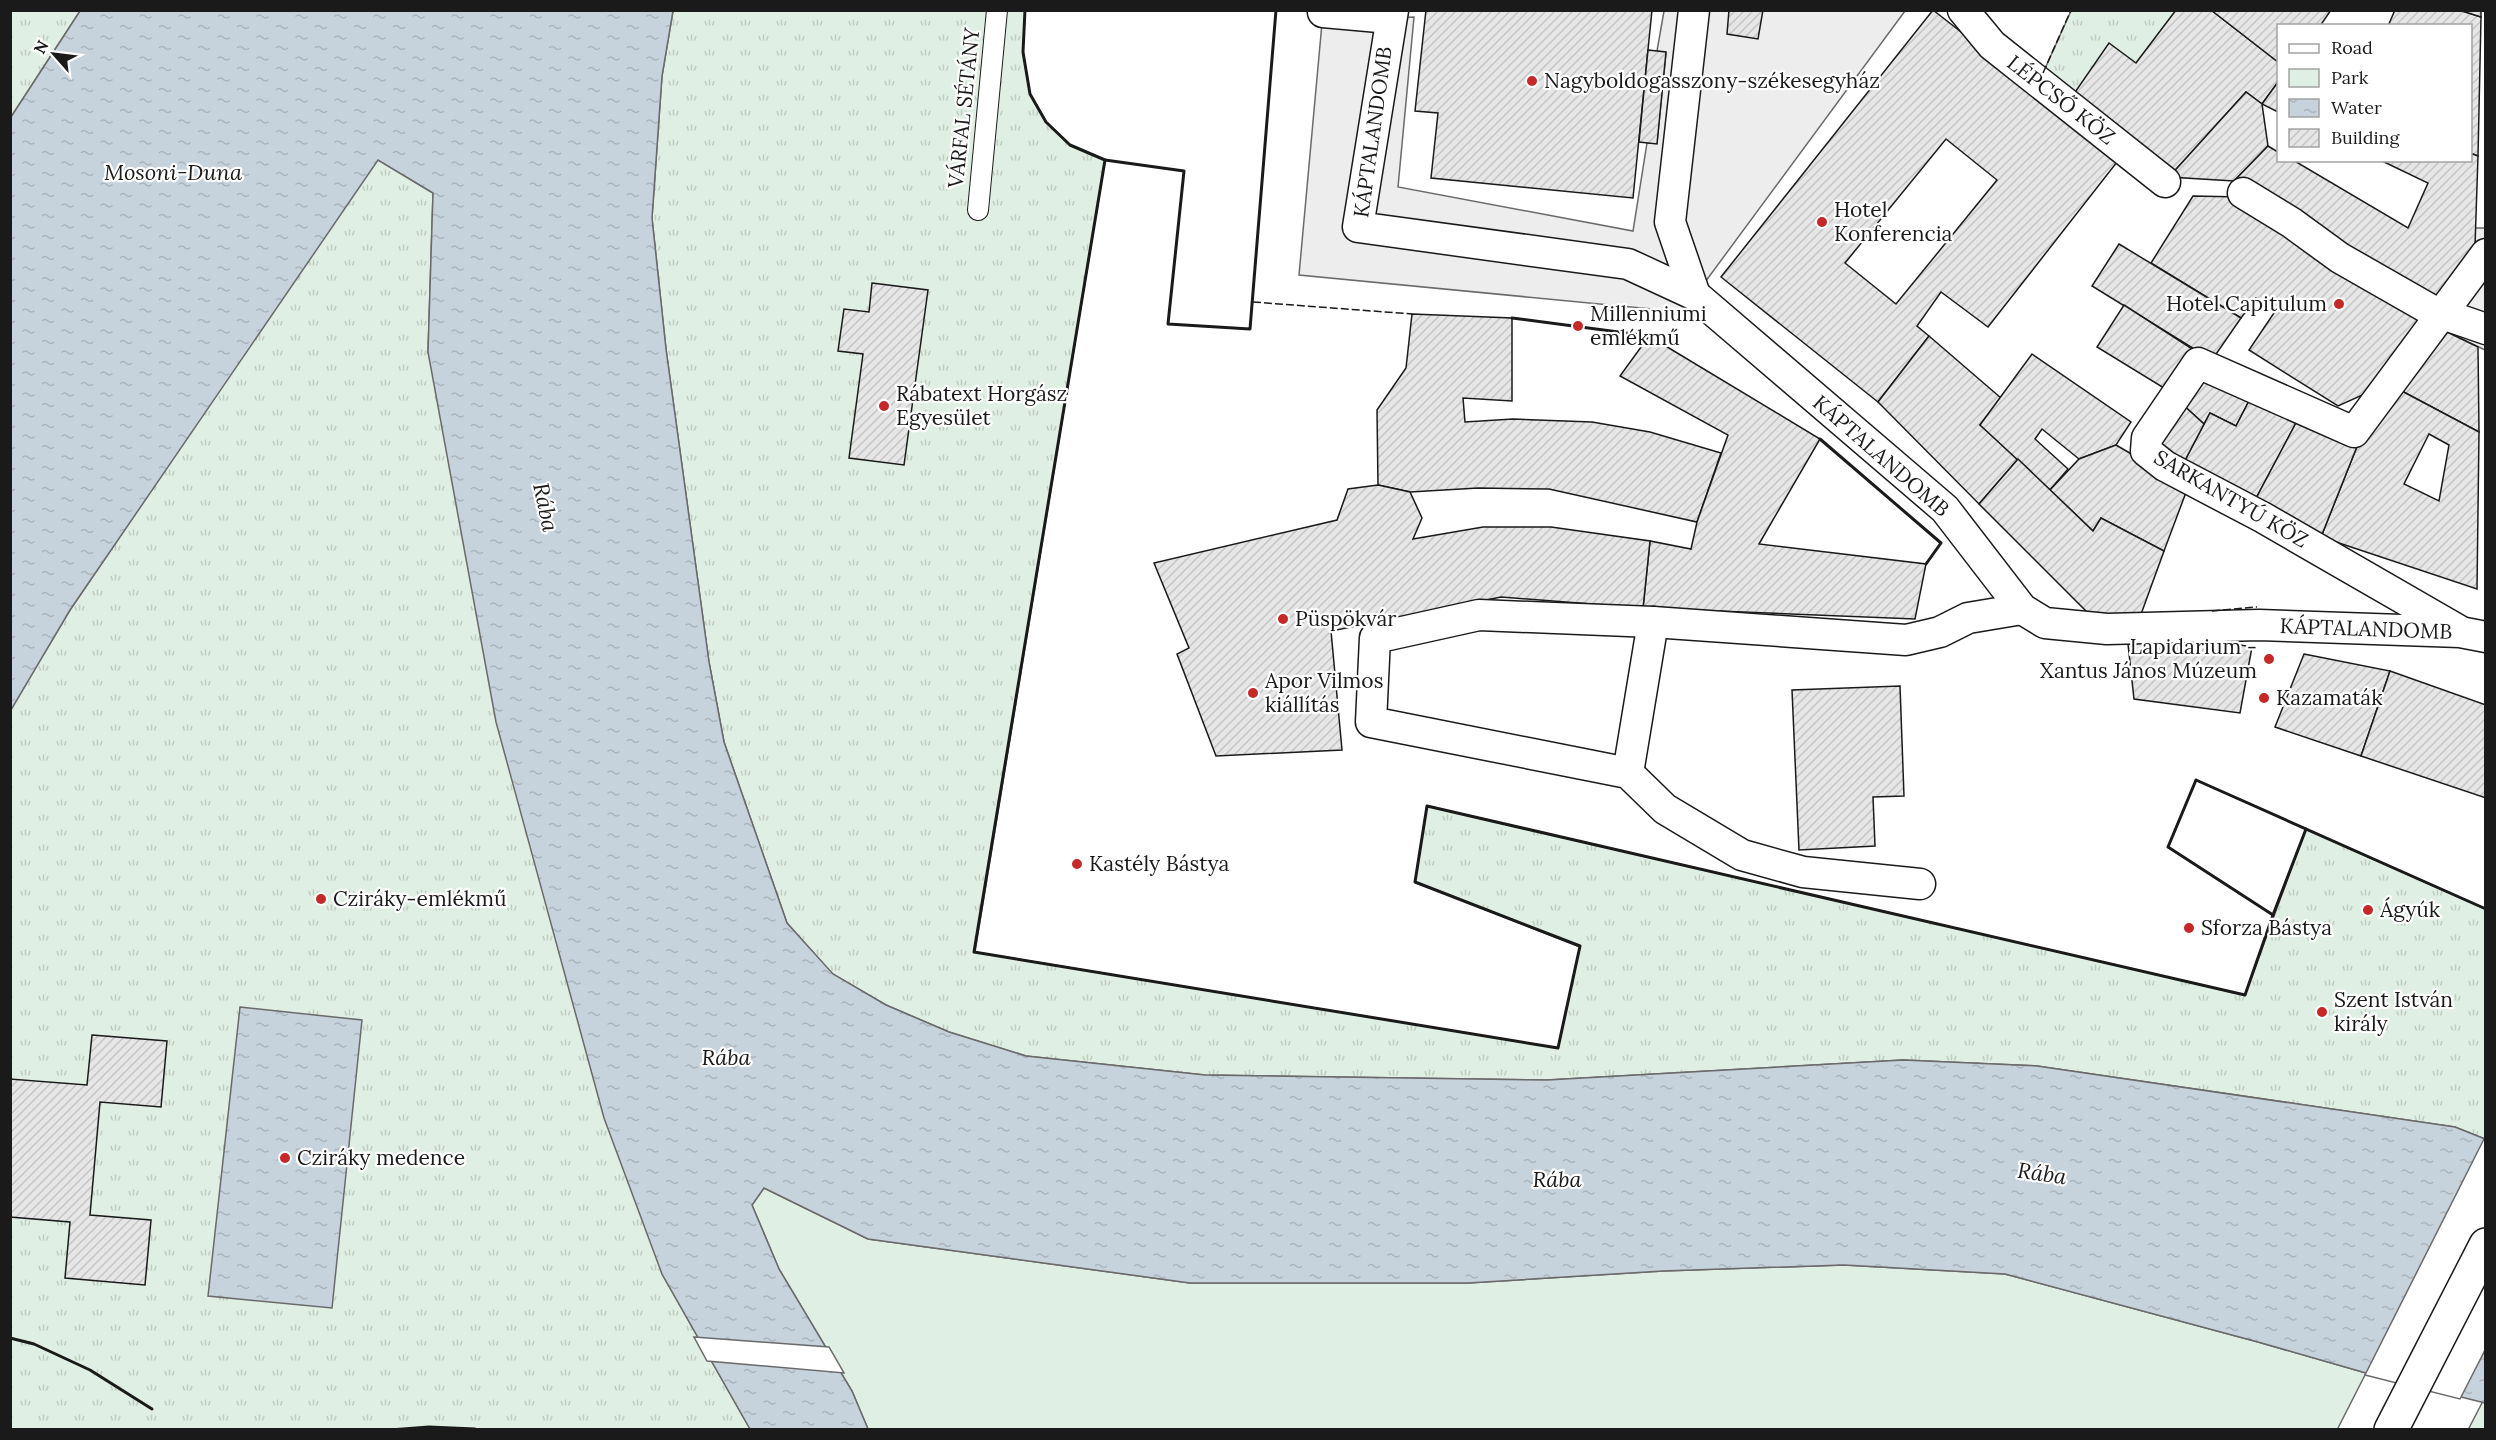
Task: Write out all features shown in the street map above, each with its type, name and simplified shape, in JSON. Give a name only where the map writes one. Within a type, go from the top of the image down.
[{"type":"street","name":"KÁPTALANDOMB","points":[[1323,10],[1323,12],[1391,14],[1358,227],[1628,264],[1695,295],[1945,508],[2022,609],[2045,623],[2107,629],[2259,625],[2473,634]]},
{"type":"street","points":[[1694,10],[1671,222],[1695,295]]},
{"type":"street","name":"LÉPCSŐ KÖZ","points":[[1964,10],[1992,45],[2165,182]]},
{"type":"street","points":[[2243,193],[2292,223],[2340,258],[2441,315],[2486,329]]},
{"type":"street","points":[[2441,315],[2486,254]]},
{"type":"street","name":"SARKANTYÚ KÖZ","points":[[2441,315],[2354,432],[2198,363],[2147,438],[2146,451],[2165,466],[2473,634]]},
{"type":"street","points":[[1920,884],[1803,872],[1742,855],[1665,809],[1628,773],[1371,722],[1375,638],[1479,615],[1653,622],[1906,640],[1940,632],[1968,618],[2022,609]]},
{"type":"street","points":[[1628,773],[1653,622]]},
{"type":"street","points":[[2391,1430],[2486,1245]]},
{"type":"lane","name":"VÁRFAL SÉTÁNY","points":[[978,210],[998,10]]},
{"type":"green space","points":[[10,11],[80,11],[11,117]]},
{"type":"green space","points":[[673,11],[1025,11],[1023,52],[1030,94],[1046,122],[1070,145],[1105,160],[975,952],[1558,1048],[1580,947],[1415,882],[1427,806],[2245,995],[2306,829],[2485,909],[2485,1139],[2455,1127],[2037,1066],[1903,1060],[1547,1080],[1205,1075],[1026,1056],[949,1032],[886,1005],[832,974],[787,923],[724,742],[709,662],[666,349],[652,218],[662,76]]},
{"type":"green space","points":[[2071,11],[2176,11],[2136,63],[2071,98],[2043,73]]},
{"type":"green space","points":[[377,159],[433,193],[428,352],[662,1274],[750,1429],[11,1429],[10,710],[70,610]]},
{"type":"green space","points":[[764,1188],[868,1239],[1190,1283],[1468,1283],[1663,1271],[1844,1265],[2005,1274],[2366,1373],[2337,1430],[868,1429],[852,1391],[779,1269],[752,1205]]},
{"type":"green space","points":[[2483,1401],[2485,1403],[2485,1429],[2468,1430]]},
{"type":"shaded area","points":[[1664,11],[1905,11],[1683,312],[1299,275],[1323,12],[1390,18],[1414,17],[1398,187],[1633,231],[1647,143],[1657,143],[1666,53],[1657,51]]},
{"type":"shaded area","points":[[2475,228],[2485,228],[2485,350],[2443,330]]},
{"type":"water","name":"Rába","points":[[80,11],[673,11],[662,76],[652,218],[666,349],[709,662],[724,742],[787,923],[833,974],[886,1005],[949,1032],[1026,1056],[1205,1075],[1547,1080],[1903,1060],[2037,1066],[2455,1127],[2485,1139],[2485,1403],[2366,1373],[2005,1274],[1844,1265],[1663,1271],[1468,1283],[1190,1283],[868,1239],[764,1188],[752,1205],[779,1269],[852,1391],[868,1429],[750,1429],[662,1274],[604,1118],[496,722],[428,352],[433,193],[378,160],[70,610],[11,710],[11,117]]},
{"type":"water","name":"Cziráky medence","points":[[240,1007],[362,1020],[332,1308],[208,1296]]},
{"type":"pier","points":[[2485,1137],[2486,1348],[2460,1399],[2365,1375]]},
{"type":"pier","points":[[694,1337],[829,1347],[844,1373],[707,1361]]},
{"type":"building","name":"Nagyboldogasszony-székesegyház","points":[[1426,10],[1652,10],[1633,198],[1431,178],[1438,113],[1415,111]]},
{"type":"building","points":[[1729,10],[1763,10],[1758,39],[1727,34]]},
{"type":"building","name":"Hotel Konferencia","points":[[1933,10],[2121,157],[1988,327],[1941,292],[1917,326],[1929,336],[1878,402],[1721,277]],"holes":[[[1946,139],[1997,180],[1896,304],[1845,263]]]},
{"type":"building","points":[[2176,10],[2211,10],[2277,61],[2277,83],[2262,104],[2246,92],[2169,177],[2071,98],[2109,43],[2136,63]]},
{"type":"building","points":[[2211,10],[2331,10],[2321,24],[2277,24],[2277,61]]},
{"type":"building","points":[[2395,10],[2459,10],[2481,17],[2478,156],[2472,154],[2472,24],[2389,24]]},
{"type":"building","points":[[2459,10],[2481,10],[2481,17]]},
{"type":"building","points":[[1648,50],[1666,52],[1657,144],[1639,142]]},
{"type":"building","points":[[2277,83],[2277,112],[2262,104]]},
{"type":"building","points":[[2246,92],[2262,104],[2268,146],[2234,181],[2169,177]]},
{"type":"building","points":[[2268,146],[2277,151],[2277,162],[2296,162],[2408,228],[2428,183],[2384,162],[2472,162],[2472,154],[2478,156],[2475,246],[2433,306],[2234,181]]},
{"type":"building","name":"Hotel Capitulum","points":[[2193,196],[2241,197],[2430,314],[2376,389],[2338,406],[2249,350],[2276,310],[2256,298],[2241,318],[2151,263]]},
{"type":"building","points":[[2119,244],[2241,318],[2212,360],[2092,286]]},
{"type":"building","name":"Rábatext Horgász Egyesület","points":[[872,283],[928,290],[904,465],[849,458],[863,354],[838,351],[844,309],[869,312]]},
{"type":"building","points":[[2124,305],[2197,352],[2172,393],[2097,347]]},
{"type":"building","points":[[1412,314],[1512,318],[1512,401],[1463,398],[1465,422],[1513,419],[1592,422],[1650,432],[1721,453],[1697,522],[1549,489],[1478,488],[1410,492],[1378,485],[1377,410],[1406,368]]},
{"type":"building","points":[[2443,330],[2478,347],[2479,432],[2398,389]]},
{"type":"building","points":[[1649,336],[1820,439],[1759,544],[1926,564],[1915,619],[1643,608],[1650,541],[1691,549],[1697,522],[1728,435],[1620,376]]},
{"type":"building","points":[[1929,336],[2001,398],[1980,425],[2018,459],[1979,504],[1878,402]]},
{"type":"building","points":[[2032,354],[2131,422],[2116,445],[2079,459],[2042,429],[2035,439],[2068,469],[2050,490],[1980,425]]},
{"type":"building","points":[[2199,378],[2251,397],[2236,426],[2210,413],[2204,424],[2181,403]]},
{"type":"building","points":[[2398,389],[2479,432],[2477,589],[2321,537],[2358,444]],"holes":[[[2429,434],[2449,445],[2439,501],[2404,484]]]},
{"type":"building","points":[[2251,397],[2297,421],[2253,504],[2182,466],[2210,413],[2236,426]]},
{"type":"building","points":[[2181,403],[2204,424],[2182,466],[2155,453]]},
{"type":"building","points":[[2297,421],[2358,444],[2321,537],[2253,504]]},
{"type":"building","points":[[2116,445],[2188,487],[2164,551],[2101,518],[2093,531],[2050,490],[2079,459]]},
{"type":"building","points":[[2018,459],[2093,531],[2101,518],[2164,551],[2140,617],[2087,612],[1979,504]]},
{"type":"building","name":"Püspökvár","points":[[1378,485],[1410,492],[1422,518],[1413,539],[1483,527],[1551,527],[1650,541],[1643,608],[1501,597],[1331,631],[1342,750],[1216,756],[1177,654],[1189,648],[1154,563],[1337,520],[1348,489]]},
{"type":"building","points":[[2161,638],[2203,638],[2252,647],[2240,713],[2134,699],[2128,644]]},
{"type":"building","points":[[2304,654],[2390,671],[2361,756],[2275,727]]},
{"type":"building","points":[[2390,671],[2486,705],[2486,798],[2361,756]]},
{"type":"building","points":[[1900,686],[1904,796],[1873,797],[1875,846],[1799,850],[1792,690]]},
{"type":"building","points":[[92,1035],[167,1041],[161,1107],[100,1102],[90,1215],[151,1220],[145,1285],[65,1278],[70,1222],[10,1217],[10,1079],[87,1085]]},
{"type":"fence","points":[[2043,73],[2071,10]]},
{"type":"fence","points":[[1253,302],[1412,314]]},
{"type":"fence","points":[[2212,611],[2257,607]]},
{"type":"wall","points":[[1025,10],[1023,52],[1030,94],[1046,122],[1070,145],[1105,160],[974,952],[1558,1048],[1580,946],[1415,882],[1427,806],[2245,995],[2273,915],[2168,847],[2196,780],[2486,909]]},
{"type":"wall","points":[[1105,160],[1184,171],[1168,324],[1250,329],[1276,10]]},
{"type":"wall","points":[[1512,318],[1649,336]]},
{"type":"wall","points":[[1820,439],[1941,543],[1926,564]]},
{"type":"wall","points":[[2273,915],[2306,829]]},
{"type":"wall","points":[[10,1338],[34,1344],[90,1370],[152,1409]]},
{"type":"wall","points":[[390,1430],[429,1427],[475,1429]]},
{"type":"place","name":"Nagyboldogasszony-székesegyház","points":[[1532,81]]},
{"type":"place","name":"Hotel Konferencia","points":[[1822,222]]},
{"type":"place","name":"Hotel Capitulum","points":[[2339,304]]},
{"type":"place","name":"Millenniumi emlékmű","points":[[1578,326]]},
{"type":"place","name":"Rábatext Horgász Egyesület","points":[[884,406]]},
{"type":"place","name":"Püspökvár","points":[[1283,619]]},
{"type":"place","name":"Lapidarium - Xantus János Múzeum","points":[[2269,659]]},
{"type":"place","name":"Apor Vilmos kiállítás","points":[[1253,693]]},
{"type":"place","name":"Kazamaták","points":[[2264,698]]},
{"type":"place","name":"Kastély Bástya","points":[[1077,864]]},
{"type":"place","name":"Cziráky-emlékmű","points":[[321,899]]},
{"type":"place","name":"Ágyúk","points":[[2368,910]]},
{"type":"place","name":"Sforza Bástya","points":[[2189,928]]},
{"type":"place","name":"Szent István király","points":[[2322,1012]]},
{"type":"place","name":"Cziráky medence","points":[[285,1158]]},
{"type":"water label","name":"Mosoni-Duna","points":[[173,172]]}]
